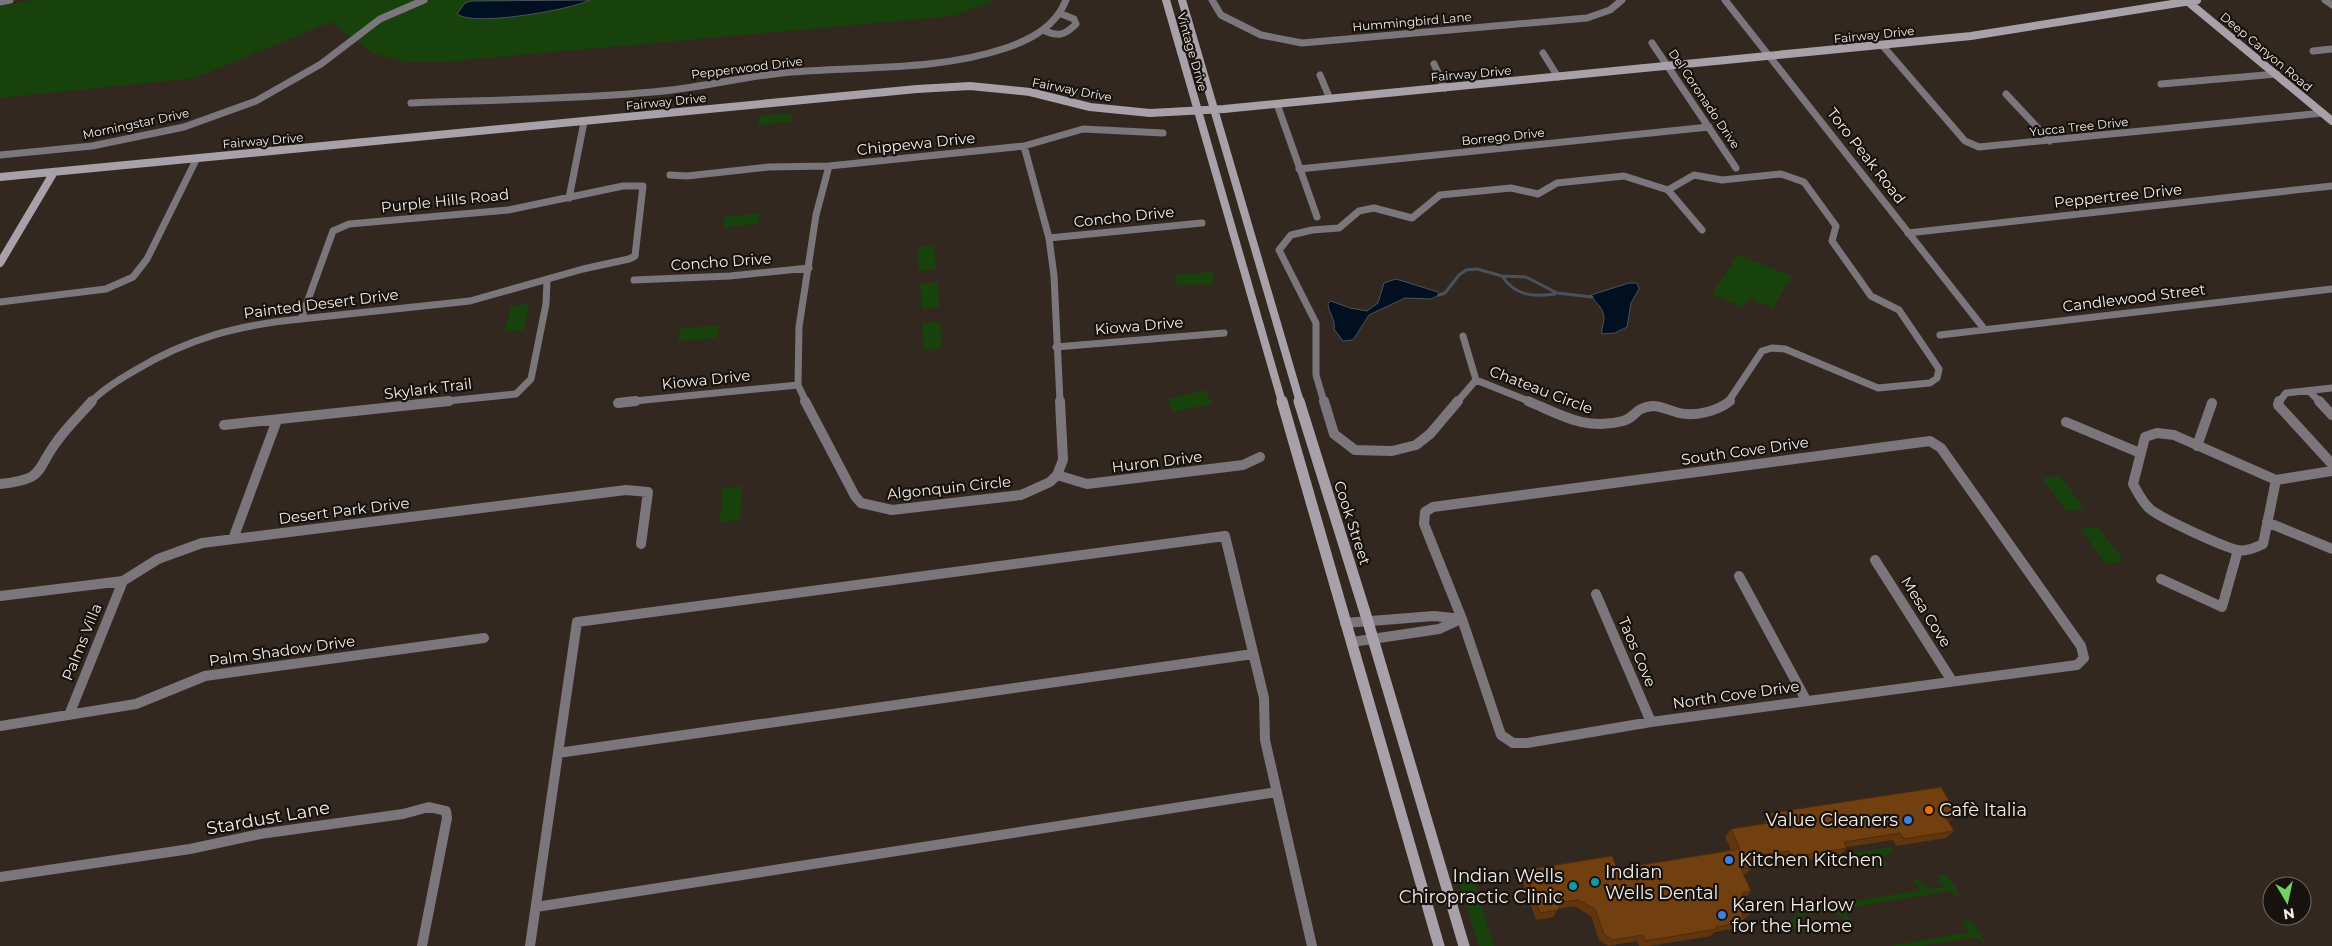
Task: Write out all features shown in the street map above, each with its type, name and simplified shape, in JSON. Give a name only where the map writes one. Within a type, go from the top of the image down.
[{"type":"street","points":[[0,2],[10,0]]},
{"type":"street","name":"Morningstar Drive","points":[[0,155],[92,146],[184,127],[256,100],[321,64],[380,19],[424,0]]},
{"type":"street","name":"Pepperwood Drive","points":[[411,103],[562,99],[656,91],[784,73],[934,62],[985,54],[1020,42],[1043,30],[1059,13],[1066,0]]},
{"type":"street","name":"Vintage Drive","points":[[1166,0],[1197,110]]},
{"type":"street","name":"Vintage Drive","points":[[1182,0],[1214,109]]},
{"type":"street","name":"Hummingbird Lane","points":[[1212,0],[1222,15],[1262,35],[1302,43],[1587,18],[1610,10],[1622,0]]},
{"type":"street","name":"Toro Peak Road","points":[[1725,0],[1772,57],[1985,330]]},
{"type":"street","name":"Fairway Drive","points":[[0,177],[917,89],[970,86],[1030,92],[1090,107],[1150,113],[1214,109],[1669,67],[1971,36],[2187,0],[2197,0]]},
{"type":"street","name":"Deep Canyon Road","points":[[2187,0],[2332,121]]},
{"type":"street","points":[[2325,0],[2332,5]]},
{"type":"street","points":[[1043,30],[1057,36],[1074,28],[1076,24],[1074,19],[1059,13]]},
{"type":"street","name":"Del Coronado Drive","points":[[1652,44],[1736,168]]},
{"type":"street","name":"Yucca Tree Drive","points":[[1882,45],[1965,141],[1972,146],[1987,147],[2323,113]]},
{"type":"street","points":[[2313,51],[2332,49]]},
{"type":"street","points":[[1544,53],[1558,77]]},
{"type":"street","points":[[1434,64],[1445,88]]},
{"type":"street","points":[[2161,84],[2277,74]]},
{"type":"street","points":[[1320,75],[1330,99]]},
{"type":"street","points":[[2006,94],[2050,141]]},
{"type":"street","points":[[1276,104],[1317,217]]},
{"type":"street","name":"Cook Street","points":[[1214,109],[1317,464],[1368,622],[1464,946]]},
{"type":"street","points":[[1197,110],[1439,946]]},
{"type":"street","points":[[569,198],[584,122]]},
{"type":"street","name":"Borrego Drive","points":[[1300,169],[1709,127]]},
{"type":"street","name":"Chippewa Drive","points":[[670,175],[687,176],[768,166],[829,166],[1024,146],[1083,129],[1163,133]]},
{"type":"street","points":[[1024,146],[1049,238],[1054,276],[1063,460],[1057,474]]},
{"type":"street","points":[[0,302],[106,289],[133,277],[147,259],[197,158]]},
{"type":"street","name":"Algonquin Circle","points":[[829,166],[816,215],[799,327],[798,385],[812,417],[854,496],[868,505],[892,510],[1021,495],[1042,488],[1057,474]]},
{"type":"street","points":[[0,263],[54,172]]},
{"type":"street","name":"Chateau Circle","points":[[1781,174],[1804,182],[1836,226],[1832,241],[1871,296],[1899,310],[1936,363],[1938,368],[1937,378],[1930,383],[1878,388],[1785,349],[1772,348],[1762,351],[1729,402],[1716,410],[1682,414],[1655,406],[1638,409],[1630,418],[1623,421],[1587,425],[1476,380],[1430,434],[1416,445],[1392,451],[1355,450],[1334,434],[1316,374],[1316,323],[1279,250],[1291,235],[1312,230],[1340,228],[1359,211],[1374,208],[1412,218],[1440,195],[1511,188],[1538,194],[1557,183],[1624,176],[1668,190],[1694,175],[1722,180],[1781,174]]},
{"type":"street","name":"Purple Hills Road","points":[[301,318],[333,231],[349,224],[508,210],[623,186],[643,186],[643,196]]},
{"type":"street","name":"Peppertree Drive","points":[[1908,233],[2332,186]]},
{"type":"street","points":[[1668,190],[1702,230]]},
{"type":"street","name":"Painted Desert Drive","points":[[0,484],[20,482],[33,477],[43,467],[58,441],[94,399],[122,378],[150,361],[185,344],[218,332],[261,323],[301,318],[470,301],[491,297],[599,265],[623,263],[635,256],[643,196]]},
{"type":"street","name":"Concho Drive","points":[[1049,238],[1202,223]]},
{"type":"street","name":"Concho Drive","points":[[634,280],[722,277],[809,268]]},
{"type":"street","name":"Skylark Trail","points":[[224,425],[516,394],[531,379],[546,304],[547,281]]},
{"type":"street","name":"Candlewood Street","points":[[1940,335],[2332,289]]},
{"type":"street","name":"Kiowa Drive","points":[[1056,347],[1224,332]]},
{"type":"street","points":[[1463,336],[1476,380]]},
{"type":"street","name":"Kiowa Drive","points":[[618,403],[798,385]]},
{"type":"street","points":[[2332,388],[2286,393],[2280,398],[2278,405],[2332,464]]},
{"type":"street","points":[[2309,391],[2332,415]]},
{"type":"street","points":[[2198,446],[2212,403]]},
{"type":"street","points":[[233,539],[277,420]]},
{"type":"street","points":[[2066,422],[2140,453]]},
{"type":"street","points":[[2276,480],[2262,544],[2253,549],[2238,550],[2162,518],[2140,498],[2133,484],[2145,438],[2157,433],[2174,435],[2276,480],[2332,471]]},
{"type":"street","name":"South Cove Drive","points":[[1462,619],[1424,524],[1425,512],[1433,506],[1930,442],[1942,448],[2082,646]]},
{"type":"street","name":"Huron Drive","points":[[1057,474],[1087,484],[1242,465],[1260,457]]},
{"type":"street","name":"Desert Park Drive","points":[[0,596],[123,581],[167,556],[202,543],[626,490],[648,492],[641,544]]},
{"type":"street","points":[[2267,522],[2332,549]]},
{"type":"street","points":[[530,946],[577,622],[1225,536],[1264,698],[1265,740],[1312,946]]},
{"type":"street","points":[[2161,579],[2222,607],[2238,550]]},
{"type":"street","name":"Mesa Cove","points":[[1875,560],[1952,681]]},
{"type":"street","points":[[1740,576],[1806,700]]},
{"type":"street","name":"Palms Villa","points":[[69,715],[123,581]]},
{"type":"street","name":"Taos Cove","points":[[1596,594],[1651,722]]},
{"type":"street","points":[[1345,623],[1434,616],[1462,619]]},
{"type":"street","points":[[1352,642],[1438,629],[1462,619]]},
{"type":"street","name":"North Cove Drive","points":[[1462,619],[1501,735],[1513,743],[1527,744],[1651,722],[2078,665],[2084,658],[2082,646]]},
{"type":"street","name":"Palm Shadow Drive","points":[[0,726],[136,704],[205,676],[484,638]]},
{"type":"street","points":[[558,753],[1253,654]]},
{"type":"street","points":[[536,907],[1277,792]]},
{"type":"street","name":"Stardust Lane","points":[[0,877],[190,849],[260,834],[403,814],[429,807],[446,811],[447,818],[422,946]]},
{"type":"green space","points":[[33,0],[995,0],[953,16],[442,62],[408,62],[372,53],[331,22],[195,78],[0,98],[0,6]]},
{"type":"green space","points":[[792,113],[792,122],[758,125],[759,116]]},
{"type":"green space","points":[[759,213],[759,223],[723,228],[724,217]]},
{"type":"green space","points":[[934,245],[936,269],[919,271],[918,247]]},
{"type":"green space","points":[[1738,255],[1792,276],[1773,308],[1749,298],[1743,307],[1712,294]]},
{"type":"green space","points":[[1213,272],[1214,284],[1177,285],[1176,274]]},
{"type":"green space","points":[[938,282],[939,307],[922,309],[920,284]]},
{"type":"green space","points":[[529,304],[524,330],[505,332],[511,306]]},
{"type":"green space","points":[[940,322],[942,348],[924,350],[922,323]]},
{"type":"green space","points":[[719,326],[717,338],[678,341],[680,328]]},
{"type":"green space","points":[[1206,390],[1212,404],[1173,412],[1168,399]]},
{"type":"green space","points":[[2060,476],[2084,508],[2066,511],[2042,478]]},
{"type":"green space","points":[[742,486],[740,520],[720,522],[722,489]]},
{"type":"green space","points":[[2098,527],[2124,561],[2106,564],[2080,529]]},
{"type":"green space","points":[[1890,847],[1893,853],[1879,856],[1889,865],[1878,868],[1865,858],[1849,860],[1846,854]]},
{"type":"green space","points":[[1480,868],[1482,871],[1471,873],[1494,946],[1479,946],[1458,878],[1461,872]]},
{"type":"green space","points":[[1936,875],[1945,876],[1952,882],[1960,899],[1950,891],[1842,909],[1850,918],[1848,921],[1833,911],[1797,917],[1807,928],[1789,929],[1802,900],[1813,908],[1921,890],[1913,881],[1915,878],[1929,889],[1944,887],[1933,877],[1941,882]]},
{"type":"green space","points":[[1967,919],[1975,924],[1986,945],[1976,937],[1925,946],[1890,946],[1970,932],[1959,922],[1967,927],[1962,920]]},
{"type":"water","points":[[590,0],[563,8],[522,16],[482,19],[466,18],[457,14],[465,3],[471,1]]},
{"type":"water","points":[[1396,279],[1438,292],[1439,295],[1431,299],[1405,298],[1369,315],[1353,340],[1343,341],[1334,329],[1334,322],[1328,303],[1331,301],[1350,308],[1367,311],[1378,303],[1384,283]]},
{"type":"water","points":[[1629,283],[1637,283],[1639,289],[1631,303],[1627,327],[1615,333],[1602,334],[1604,316],[1601,308],[1591,295]]},
{"type":"building","points":[[1941,787],[1957,815],[1946,818],[1954,831],[1904,839],[1900,833],[1844,842],[1847,848],[1792,857],[1789,851],[1747,857],[1752,867],[1741,869],[1751,891],[1742,893],[1751,913],[1742,914],[1745,922],[1716,927],[1717,929],[1645,941],[1643,935],[1613,940],[1604,934],[1595,909],[1578,900],[1562,902],[1558,910],[1540,913],[1525,870],[1612,856],[1617,869],[1740,849],[1731,829],[1775,822],[1771,813]]},
{"type":"waterway","points":[[1439,295],[1445,293],[1459,275],[1466,270],[1477,269],[1502,276]]},
{"type":"waterway","points":[[1502,276],[1526,277],[1557,293],[1592,297]]},
{"type":"waterway","points":[[1502,276],[1513,288],[1525,294],[1555,294]]},
{"type":"place","name":"Cafè Italia","points":[[1929,810]]},
{"type":"place","name":"Value Cleaners","points":[[1908,820]]},
{"type":"place","name":"Kitchen Kitchen","points":[[1729,860]]},
{"type":"place","name":"Indian Wells Dental","points":[[1595,882]]},
{"type":"place","name":"Indian Wells Chiropractic Clinic","points":[[1573,886]]},
{"type":"place","name":"Karen Harlow for the Home","points":[[1722,915]]}]
